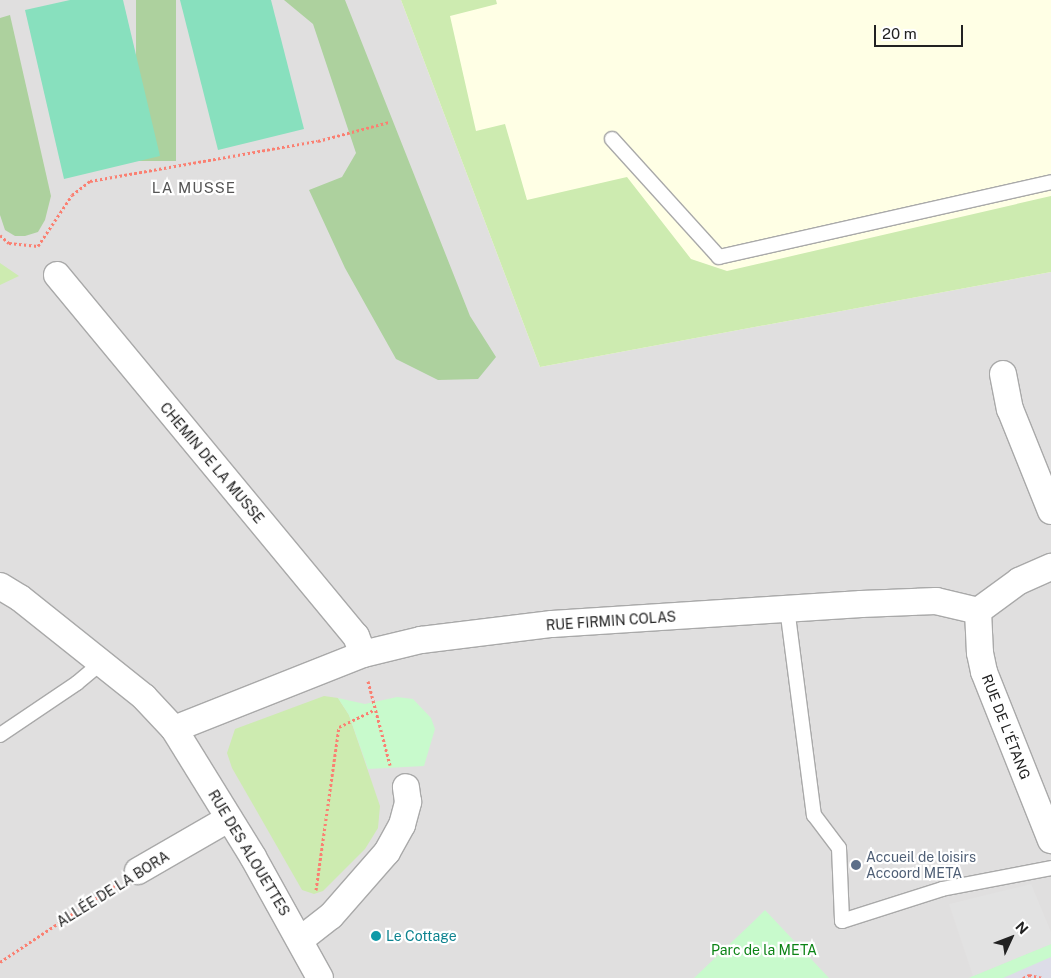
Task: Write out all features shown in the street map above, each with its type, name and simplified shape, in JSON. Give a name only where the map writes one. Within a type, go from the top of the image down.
[{"type":"street","name":"CHEMIN DE LA MUSSE","points":[[57,275],[349,629],[363,654]]},
{"type":"street","points":[[1003,374],[1010,409],[1051,511]]},
{"type":"street","points":[[978,611],[1019,581],[1051,567]]},
{"type":"street","name":"RUE DES ALOUETTES","points":[[0,586],[20,598],[144,697],[174,729],[300,940],[320,978]]},
{"type":"street","name":"RUE FIRMIN COLAS","points":[[174,729],[363,654],[420,640],[552,624],[787,608],[936,601],[978,611]]},
{"type":"street","name":"RUE DE L'ÉTANG","points":[[978,611],[980,653],[984,672],[1051,840]]},
{"type":"street","points":[[300,940],[331,916],[387,852],[402,825],[408,802],[406,787]]},
{"type":"street","name":"ALLÉE DE LA BORA","points":[[138,870],[228,820]]},
{"type":"lane","points":[[612,139],[719,257],[1051,182]]},
{"type":"lane","points":[[787,608],[814,815],[839,848],[842,921],[942,889],[1051,868]]},
{"type":"lane","points":[[0,735],[77,683],[101,663]]},
{"type":"path","points":[[0,236],[9,243],[38,246],[72,195],[90,181],[318,140],[389,122]]},
{"type":"path","points":[[363,654],[374,710],[392,773],[406,787]]},
{"type":"path","points":[[314,886],[339,727],[374,710]]},
{"type":"path","name":"ALLÉE DE LA BORA","points":[[0,962],[138,870]]},
{"type":"path","points":[[1023,978],[1030,975],[1043,978]]},
{"type":"shaded area","points":[[0,0],[1051,0],[1051,978],[0,978]]},
{"type":"shaded area","points":[[401,0],[1051,0],[1051,272],[540,367]]},
{"type":"shaded area","points":[[1031,884],[1051,932],[1051,944],[973,976],[949,904]]},
{"type":"shaded area","points":[[1051,957],[1051,978],[1003,978]]},
{"type":"green space","points":[[70,0],[123,0],[160,156],[64,179],[25,10]]},
{"type":"green space","points":[[136,0],[176,0],[176,161],[136,161]]},
{"type":"green space","points":[[180,0],[271,0],[304,129],[218,150]]},
{"type":"green space","points":[[284,0],[345,0],[470,316],[496,357],[478,379],[438,380],[396,359],[345,268],[309,190],[342,177],[356,153],[313,24]]},
{"type":"green space","points":[[401,0],[496,0],[497,4],[450,16],[476,131],[505,124],[527,200],[627,177],[691,259],[727,271],[1051,196],[1051,272],[540,367]]},
{"type":"green space","points":[[10,15],[51,196],[45,220],[38,232],[25,236],[15,236],[5,230],[0,215],[0,18]]},
{"type":"green space","points":[[0,263],[19,276],[0,285]]},
{"type":"green space","points":[[324,696],[338,698],[349,715],[380,806],[378,828],[365,849],[323,891],[314,894],[302,890],[232,768],[227,753],[235,729]]},
{"type":"green space","points":[[397,697],[413,699],[431,718],[435,729],[424,766],[368,769],[349,715],[338,698],[365,704]]},
{"type":"green space","name":"Parc de la META","points":[[765,910],[829,978],[694,978],[756,919]]},
{"type":"green space","points":[[1051,944],[1051,978],[969,978],[973,976]]},
{"type":"place","name":"Accueil de loisirs Accoord META","points":[[856,865]]},
{"type":"place","name":"Le Cottage","points":[[376,936]]},
{"type":"district","name":"LA MUSSE","points":[[194,188]]}]
